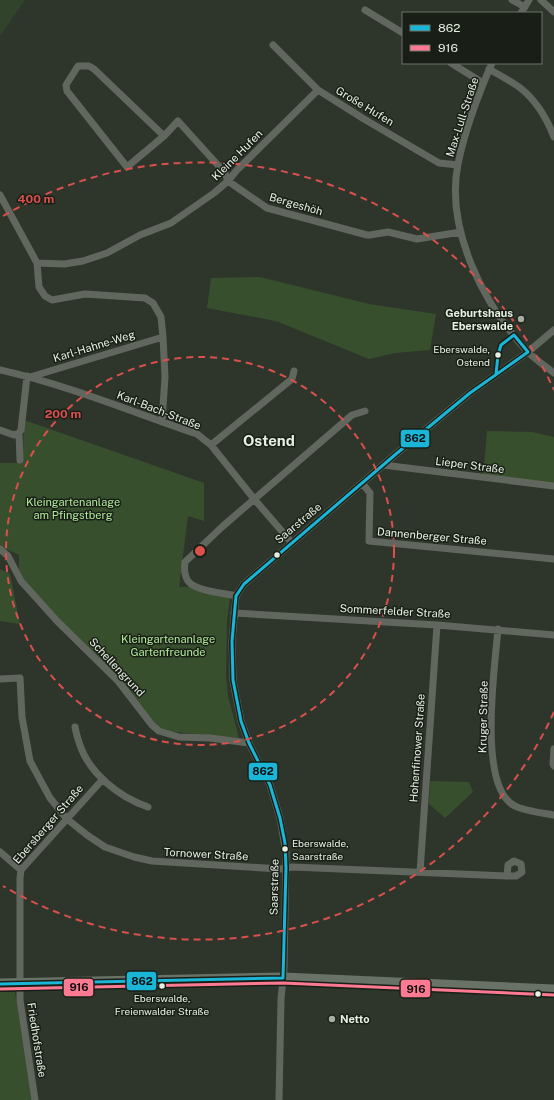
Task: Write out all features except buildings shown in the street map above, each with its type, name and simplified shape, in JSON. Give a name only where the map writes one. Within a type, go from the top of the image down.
[{"type":"main road","points":[[0,984],[283,978],[554,990]]},
{"type":"street","points":[[512,0],[523,10],[529,0]]},
{"type":"street","points":[[541,0],[554,12]]},
{"type":"street","points":[[365,10],[402,32]]},
{"type":"street","name":"Große Hufen","points":[[273,45],[318,90],[439,163],[458,165]]},
{"type":"street","points":[[453,64],[483,83]]},
{"type":"street","name":"Bergeshöh","points":[[164,136],[94,69],[89,66],[78,66],[66,85],[67,92],[127,168],[164,136],[178,121],[225,173],[228,181],[267,208],[366,235],[388,232],[417,240],[461,232]]},
{"type":"street","points":[[491,66],[533,100],[543,114],[554,137]]},
{"type":"street","name":"Max-Lull-Straße","points":[[491,66],[483,83],[458,165],[456,194],[461,232],[470,261],[481,287],[492,306],[528,352],[554,373]]},
{"type":"street","name":"Kleine Hufen","points":[[37,263],[64,264],[82,262],[107,253],[140,235],[171,223],[214,193],[228,181],[236,171],[318,90]]},
{"type":"street","points":[[0,194],[37,263],[39,287],[45,296],[52,300],[85,294],[145,298],[153,303],[161,317],[163,336],[165,376],[162,422]]},
{"type":"street","name":"Saarstraße","points":[[279,1100],[286,868],[285,843],[280,818],[270,785],[249,742],[241,721],[233,680],[232,641],[236,596],[244,584],[362,483],[476,389],[528,352],[554,330]]},
{"type":"street","name":"Karl-Hahne-Weg","points":[[28,377],[163,336]]},
{"type":"street","name":"Karl-Bach-Straße","points":[[0,370],[76,392],[197,434],[211,445],[292,543]]},
{"type":"street","points":[[211,445],[292,380],[294,371]]},
{"type":"street","points":[[20,460],[19,433],[21,430],[28,377]]},
{"type":"street","points":[[236,596],[210,591],[192,585],[187,580],[184,572],[185,562],[352,415],[365,411]]},
{"type":"street","points":[[0,430],[14,434],[19,433]]},
{"type":"street","name":"Lieper Straße","points":[[383,466],[554,486]]},
{"type":"street","name":"Dannenberger Straße","points":[[362,483],[370,493],[369,541],[554,559]]},
{"type":"street","name":"Schellengrund","points":[[0,550],[8,556],[22,581],[57,621],[118,681],[159,732],[179,737],[210,738],[249,742]]},
{"type":"street","name":"Sommerfelder Straße","points":[[234,613],[498,629],[554,635]]},
{"type":"street","name":"Hohenfinower Straße","points":[[420,872],[437,625]]},
{"type":"street","name":"Kruger Straße","points":[[498,629],[491,735],[495,773],[504,797],[514,806],[554,815]]},
{"type":"street","name":"Tornower Straße","points":[[0,679],[20,678],[22,717],[30,761],[50,798],[67,819],[98,843],[119,852],[141,859],[167,863],[280,869],[292,867],[507,876]]},
{"type":"street","points":[[75,727],[79,743],[85,755],[93,768],[103,779],[135,802],[148,807]]},
{"type":"street","points":[[554,749],[554,766]]},
{"type":"street","name":"Ebersberger Straße","points":[[19,984],[21,870],[103,779]]},
{"type":"street","points":[[0,852],[21,870]]},
{"type":"street","name":"Friedhofstraße","points":[[19,984],[21,1009],[35,1100]]},
{"type":"shaded area","points":[[0,0],[25,0],[0,36]]},
{"type":"green space","points":[[260,277],[369,304],[436,314],[430,350],[395,353],[369,359],[276,321],[207,308],[211,278]]},
{"type":"green space","points":[[24,420],[204,483],[204,521],[188,516],[179,587],[192,587],[230,597],[227,621],[226,677],[228,696],[239,738],[165,731],[155,723],[119,678],[49,610],[19,575],[19,555],[0,546],[0,463],[20,463],[23,456]]},
{"type":"green space","points":[[487,431],[532,432],[554,437],[554,485],[483,478]]},
{"type":"green space","points":[[0,569],[10,574],[20,624],[0,621]]},
{"type":"green space","points":[[430,781],[469,782],[473,792],[445,818],[429,804]]},
{"type":"green space","points":[[0,992],[15,992],[33,1100],[0,1100]]},
{"type":"transit line","name":"862","points":[[283,978],[286,868],[285,843],[280,818],[270,785],[249,743],[241,721],[233,680],[232,641],[236,596],[244,584],[396,454],[470,393],[528,352],[514,335],[501,345],[498,355],[496,374]]},
{"type":"transit line","name":"862","points":[[0,984],[283,978]]},
{"type":"transit line","name":"916","points":[[0,989],[283,983],[554,995]]},
{"type":"place","name":"Geburtshaus Eberswalde","points":[[521,319]]},
{"type":"place","name":"Eberswalde, Ostend","points":[[498,355]]},
{"type":"place","name":"Eberswalde, Saarstraße","points":[[285,849]]},
{"type":"place","name":"Eberswalde, Freienwalder Straße","points":[[162,986]]},
{"type":"place","name":"Netto","points":[[332,1019]]},
{"type":"district","name":"Ostend","points":[[269,441]]},
{"type":"park label","name":"Kleingartenanlage am Pfingstberg","points":[[73,508]]},
{"type":"park label","name":"Kleingartenanlage Gartenfreunde","points":[[168,645]]}]
